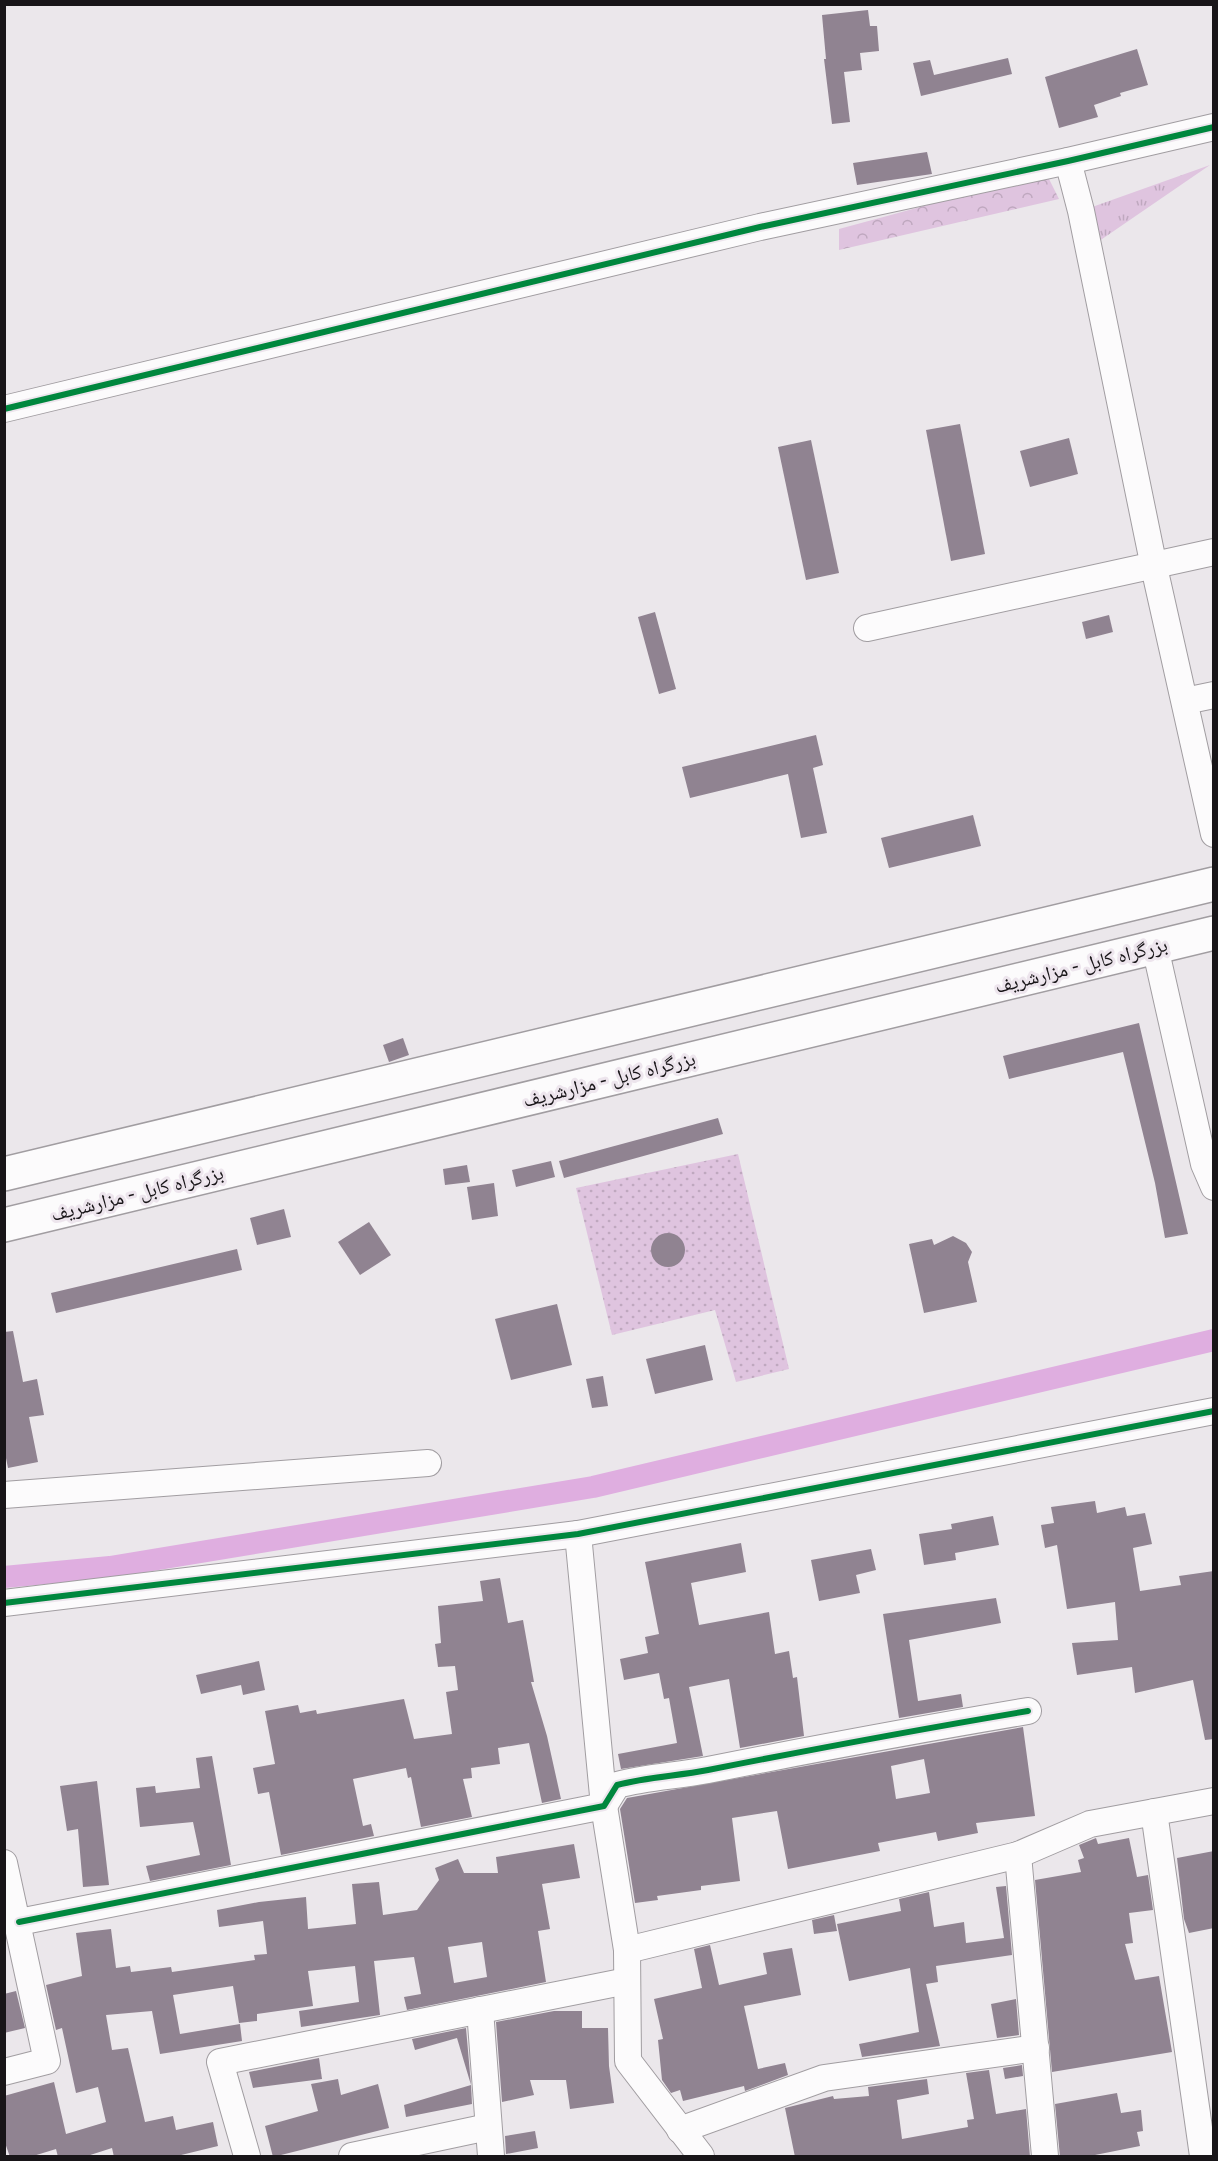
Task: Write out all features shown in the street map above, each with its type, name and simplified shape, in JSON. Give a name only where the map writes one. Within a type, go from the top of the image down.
[{"type":"highway","points":[[4,1174],[1214,884]]},
{"type":"highway","name":"بزرگراه کابل - مزارشریف","points":[[4,1225],[1214,933]]},
{"type":"street","points":[[4,409],[760,227],[1214,127]]},
{"type":"street","points":[[1068,161],[1082,211],[1154,567],[1214,834]]},
{"type":"street","points":[[867,628],[1154,567],[1214,552]]},
{"type":"street","points":[[1185,701],[1214,695]]},
{"type":"street","points":[[1155,947],[1204,1164],[1214,1187]]},
{"type":"street","points":[[4,1603],[578,1534],[1214,1411]]},
{"type":"street","points":[[4,1495],[428,1463]]},
{"type":"street","points":[[578,1534],[604,1806],[627,1950],[628,2061],[701,2157]]},
{"type":"street","points":[[19,1922],[604,1806],[617,1785],[645,1777],[703,1771],[866,1738],[1029,1711]]},
{"type":"street","points":[[627,1950],[1018,1855],[1090,1824],[1214,1801]]},
{"type":"street","points":[[1154,1812],[1203,2157]]},
{"type":"street","points":[[1018,1855],[1046,2157]]},
{"type":"street","points":[[4,1863],[8,1891],[19,1922],[47,2061],[4,2072]]},
{"type":"street","points":[[247,2157],[220,2062],[627,1981]]},
{"type":"street","points":[[480,2010],[491,2157]]},
{"type":"street","points":[[680,2130],[825,2078],[1036,2048]]},
{"type":"street","points":[[352,2157],[488,2127]]},
{"type":"green space","points":[[1210,165],[1089,248],[1081,211]]},
{"type":"green space","points":[[1046,173],[1059,199],[839,250],[839,229]]},
{"type":"green space","points":[[738,1154],[789,1369],[736,1382],[715,1310],[612,1335],[576,1188]]},
{"type":"building","points":[[868,10],[870,26],[877,26],[879,51],[860,53],[862,70],[844,72],[850,122],[832,124],[824,59],[826,59],[822,15]]},
{"type":"building","points":[[1137,49],[1148,85],[1120,93],[1121,96],[1094,105],[1098,117],[1059,128],[1045,77]]},
{"type":"building","points":[[1008,58],[1012,74],[921,96],[913,63],[930,60],[934,75]]},
{"type":"building","points":[[927,152],[932,174],[857,185],[853,163]]},
{"type":"building","points":[[960,424],[985,554],[951,561],[926,430]]},
{"type":"building","points":[[1069,438],[1078,474],[1030,487],[1020,451]]},
{"type":"building","points":[[811,440],[839,573],[806,580],[778,447]]},
{"type":"building","points":[[655,612],[676,689],[659,694],[638,617]]},
{"type":"building","points":[[1109,615],[1113,632],[1086,639],[1082,622]]},
{"type":"building","points":[[816,735],[823,765],[813,768],[827,833],[801,838],[788,774],[690,798],[682,767]]},
{"type":"building","points":[[973,815],[981,846],[889,868],[881,838]]},
{"type":"building","points":[[1139,1023],[1188,1234],[1165,1238],[1155,1183],[1123,1052],[1009,1079],[1003,1056]]},
{"type":"building","points":[[403,1038],[409,1055],[389,1062],[383,1045]]},
{"type":"building","points":[[718,1118],[723,1134],[564,1178],[559,1161]]},
{"type":"building","points":[[551,1161],[555,1177],[516,1187],[512,1170]]},
{"type":"building","points":[[467,1165],[470,1182],[445,1185],[443,1169]]},
{"type":"building","points":[[494,1183],[498,1216],[472,1220],[467,1187]]},
{"type":"building","points":[[284,1209],[291,1237],[257,1245],[250,1218]]},
{"type":"building","points":[[369,1222],[391,1255],[360,1275],[338,1242]]},
{"type":"building","points":[[668,1233],[680,1238],[685,1250],[680,1262],[668,1267],[656,1262],[651,1250],[656,1238]]},
{"type":"building","points":[[953,1236],[966,1243],[972,1252],[968,1262],[977,1302],[924,1313],[909,1244],[932,1239],[934,1245]]},
{"type":"building","points":[[237,1249],[242,1270],[56,1313],[51,1293]]},
{"type":"building","points":[[557,1304],[572,1365],[511,1380],[495,1319]]},
{"type":"building","points":[[13,1331],[23,1382],[37,1379],[44,1415],[29,1417],[38,1462],[8,1468],[4,1448],[4,1332]]},
{"type":"building","points":[[705,1345],[713,1380],[655,1394],[646,1359]]},
{"type":"building","points":[[603,1376],[608,1406],[592,1408],[586,1379]]},
{"type":"building","points":[[1095,1501],[1097,1513],[1125,1507],[1127,1516],[1145,1513],[1152,1544],[1133,1548],[1140,1591],[1181,1585],[1179,1576],[1214,1571],[1214,1739],[1205,1740],[1193,1680],[1135,1693],[1132,1667],[1077,1675],[1072,1643],[1118,1640],[1115,1602],[1067,1609],[1057,1545],[1045,1548],[1041,1525],[1054,1523],[1051,1507]]},
{"type":"building","points":[[993,1516],[999,1545],[955,1553],[956,1560],[924,1565],[919,1534],[952,1529],[951,1524]]},
{"type":"building","points":[[741,1543],[746,1572],[691,1583],[699,1625],[769,1612],[775,1654],[789,1651],[793,1678],[797,1677],[804,1736],[740,1748],[729,1679],[689,1687],[703,1756],[621,1769],[618,1754],[677,1743],[669,1698],[664,1699],[659,1673],[624,1680],[620,1659],[648,1653],[645,1637],[659,1634],[645,1562]]},
{"type":"building","points":[[871,1549],[876,1570],[856,1575],[860,1593],[819,1601],[811,1560]]},
{"type":"building","points":[[500,1578],[508,1623],[523,1620],[534,1682],[531,1682],[547,1736],[561,1799],[542,1803],[529,1743],[498,1748],[500,1764],[471,1768],[472,1778],[463,1779],[472,1817],[421,1827],[411,1777],[408,1778],[406,1768],[353,1779],[363,1826],[371,1824],[374,1836],[281,1855],[269,1792],[258,1794],[253,1768],[275,1764],[265,1711],[298,1705],[300,1713],[316,1710],[317,1714],[404,1699],[414,1739],[452,1734],[446,1692],[458,1690],[455,1666],[438,1667],[435,1644],[441,1643],[438,1606],[483,1601],[480,1581]]},
{"type":"building","points":[[996,1598],[1001,1623],[909,1640],[918,1701],[961,1694],[963,1707],[899,1718],[883,1614]]},
{"type":"building","points":[[259,1661],[265,1690],[243,1695],[241,1685],[201,1694],[196,1675]]},
{"type":"building","points":[[1023,1727],[1035,1816],[976,1823],[978,1833],[938,1841],[936,1832],[878,1843],[880,1851],[788,1869],[777,1811],[732,1818],[740,1881],[701,1886],[701,1890],[657,1896],[658,1900],[635,1903],[620,1809],[627,1798]],"holes":[[[924,1759],[930,1793],[896,1799],[891,1766]]]},
{"type":"building","points":[[212,1756],[231,1865],[150,1881],[146,1866],[200,1855],[193,1822],[140,1827],[136,1788],[155,1786],[156,1793],[200,1788],[196,1758]]},
{"type":"building","points":[[97,1781],[109,1885],[83,1887],[78,1829],[67,1831],[60,1786]]},
{"type":"building","points":[[1096,1838],[1098,1844],[1129,1838],[1137,1877],[1148,1875],[1153,1910],[1129,1913],[1133,1943],[1125,1944],[1135,1980],[1159,1976],[1172,2052],[1052,2072],[1035,1880],[1081,1872],[1078,1860],[1084,1858],[1079,1845]]},
{"type":"building","points":[[574,1844],[580,1878],[542,1884],[550,1929],[538,1931],[546,1982],[407,2010],[404,1997],[421,1994],[414,1957],[374,1961],[380,2015],[301,2027],[299,2011],[359,2002],[355,1966],[308,1971],[313,2006],[257,2014],[257,2021],[239,2023],[233,1986],[173,1995],[180,2034],[240,2024],[242,2041],[160,2054],[152,2011],[106,2015],[112,2050],[128,2048],[145,2122],[173,2116],[176,2130],[213,2122],[218,2146],[173,2157],[114,2157],[112,2148],[84,2157],[58,2157],[56,2149],[30,2157],[10,2157],[4,2140],[4,2096],[54,2082],[66,2134],[106,2122],[98,2087],[76,2093],[62,2028],[56,2030],[46,1985],[82,1976],[76,1933],[111,1929],[116,1968],[130,1966],[131,1972],[171,1967],[172,1972],[255,1960],[254,1955],[267,1954],[263,1921],[219,1927],[217,1910],[259,1902],[306,1897],[308,1929],[356,1924],[352,1884],[379,1882],[383,1915],[417,1910],[439,1880],[435,1868],[458,1859],[464,1873],[498,1873],[496,1857]],"holes":[[[482,1942],[487,1977],[454,1983],[448,1947]]]},
{"type":"building","points":[[1214,1851],[1214,1928],[1189,1933],[1184,1919],[1177,1858]]},
{"type":"building","points":[[1006,1886],[1012,1955],[936,1966],[938,1982],[926,1984],[940,2046],[862,2057],[859,2044],[919,2032],[910,1968],[849,1981],[837,1924],[901,1911],[899,1899],[929,1892],[934,1927],[964,1922],[966,1943],[1004,1938],[996,1887]]},
{"type":"building","points":[[834,1915],[837,1931],[814,1934],[812,1920]]},
{"type":"building","points":[[710,1945],[719,1985],[767,1974],[763,1953],[792,1948],[801,1995],[744,2006],[758,2069],[785,2063],[788,2075],[745,2091],[744,2086],[683,2101],[680,2090],[671,2093],[662,2080],[658,2040],[663,2039],[654,1999],[702,1988],[694,1949]]},
{"type":"building","points":[[16,1991],[25,2028],[4,2033],[4,1994]]},
{"type":"building","points":[[1016,1999],[1019,2035],[997,2038],[991,2004]]},
{"type":"building","points":[[554,2011],[582,2011],[582,2028],[608,2028],[609,2066],[614,2103],[570,2109],[566,2080],[530,2080],[534,2095],[502,2102],[496,2022]]},
{"type":"building","points":[[466,2028],[471,2085],[457,2038],[415,2050],[412,2039]]},
{"type":"building","points":[[319,2058],[322,2079],[253,2088],[249,2072]]},
{"type":"building","points":[[1022,2065],[1023,2076],[1005,2079],[1003,2068]]},
{"type":"building","points":[[989,2070],[996,2114],[1026,2109],[1030,2157],[795,2157],[785,2108],[833,2096],[834,2099],[869,2096],[868,2087],[927,2079],[929,2094],[897,2100],[902,2139],[968,2127],[967,2120],[974,2119],[966,2073]]},
{"type":"building","points":[[338,2079],[341,2095],[378,2084],[389,2128],[273,2157],[265,2126],[318,2111],[311,2084]]},
{"type":"building","points":[[471,2085],[472,2104],[406,2117],[404,2105]]},
{"type":"building","points":[[1117,2093],[1121,2113],[1141,2110],[1143,2131],[1137,2132],[1140,2146],[1085,2157],[1060,2157],[1055,2104]]},
{"type":"building","points":[[535,2131],[538,2148],[506,2154],[505,2136]]},
{"type":"waterway","points":[[4,1577],[110,1567],[593,1487],[1214,1340]]},
{"type":"cycle path","points":[[4,409],[760,227],[1214,127]]},
{"type":"cycle path","points":[[4,1603],[578,1534],[1214,1411]]},
{"type":"cycle path","points":[[19,1922],[604,1806],[617,1785],[628,1782],[708,1770],[1028,1711]]}]
